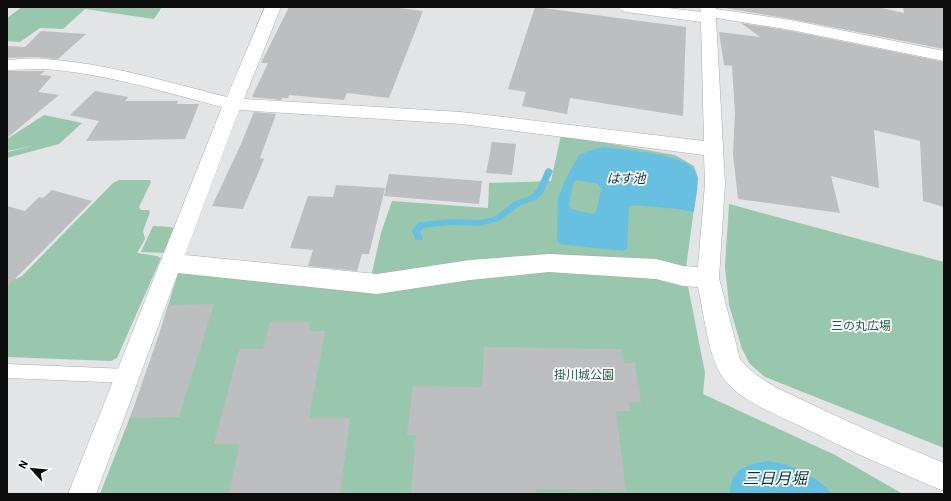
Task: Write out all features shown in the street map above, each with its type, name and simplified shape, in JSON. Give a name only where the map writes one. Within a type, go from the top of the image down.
[{"type":"street","points":[[82,494],[232,104],[273,7]]},
{"type":"street","points":[[626,7],[708,12],[791,25],[944,56]]},
{"type":"street","points":[[708,12],[715,184],[708,278],[729,365],[738,377],[750,386],[781,403],[871,447],[944,476]]},
{"type":"street","points":[[7,65],[43,64],[90,70],[137,80],[232,104],[461,118],[713,148]]},
{"type":"street","points":[[172,263],[377,284],[470,270],[549,263],[656,269],[683,276],[708,278]]},
{"type":"lane","points":[[7,371],[127,376]]},
{"type":"green space","points":[[22,7],[162,7],[154,19],[85,9],[63,29],[40,28],[20,42],[7,41],[7,18]]},
{"type":"green space","points":[[44,115],[82,123],[59,144],[7,158],[7,152],[33,146],[7,151],[7,139]]},
{"type":"green space","name":"掛川城公園","points":[[561,135],[675,155],[694,166],[698,178],[686,268],[687,281],[705,373],[703,394],[835,455],[903,494],[100,494],[148,371],[179,270],[371,277],[381,233],[392,201],[488,208],[489,183],[551,181]]},
{"type":"green space","points":[[119,180],[150,180],[151,182],[139,207],[141,210],[149,210],[150,212],[143,231],[145,239],[137,253],[161,258],[117,358],[111,361],[7,357],[7,278],[16,279],[22,276],[113,183]]},
{"type":"green space","name":"三の丸広場","points":[[729,204],[944,262],[944,448],[765,377],[750,364],[742,349],[729,305],[725,267]]},
{"type":"green space","points":[[153,226],[171,227],[175,229],[165,253],[141,252]]},
{"type":"water","name":"はす池","points":[[603,147],[640,151],[684,162],[693,168],[697,176],[694,212],[632,205],[629,207],[627,249],[623,251],[559,244],[557,240],[558,198],[566,178],[579,155]],"holes":[[[576,180],[598,184],[601,189],[596,212],[593,214],[571,209],[569,206],[573,184]]]},
{"type":"water","name":"三日月堀","points":[[766,461],[784,464],[811,476],[826,487],[832,494],[730,494],[733,479],[740,470],[752,464]]},
{"type":"building","points":[[289,7],[391,7],[423,11],[389,98],[347,93],[344,100],[289,95],[288,98],[282,98],[281,100],[252,97],[268,63],[261,63]]},
{"type":"building","points":[[535,7],[686,27],[683,116],[570,98],[567,114],[522,106],[526,92],[508,89]]},
{"type":"building","points":[[718,7],[877,7],[904,13],[903,7],[944,7],[944,49],[791,19]]},
{"type":"building","points":[[741,23],[791,31],[944,62],[944,207],[923,201],[920,141],[874,130],[879,188],[831,176],[840,213],[738,199],[733,154],[735,113],[732,66],[724,65],[719,32],[760,37]]},
{"type":"building","points":[[41,31],[86,34],[58,59],[35,57],[7,58],[7,46],[25,47]]},
{"type":"building","points":[[7,71],[45,71],[40,75],[52,76],[38,92],[59,95],[7,138]]},
{"type":"building","points":[[95,91],[128,97],[125,101],[178,101],[177,104],[199,104],[185,139],[86,141],[99,121],[70,115]]},
{"type":"building","points":[[254,112],[276,114],[260,158],[264,159],[243,209],[212,206],[241,144]]},
{"type":"building","points":[[492,142],[516,144],[512,175],[486,173]]},
{"type":"building","points":[[389,174],[482,181],[479,204],[384,196]]},
{"type":"building","points":[[336,185],[385,188],[369,254],[362,254],[357,271],[308,266],[313,250],[290,248],[308,196],[333,197]]},
{"type":"building","points":[[52,190],[92,201],[7,287],[7,206],[25,211],[39,197],[43,198]]},
{"type":"building","points":[[214,304],[179,417],[130,418],[169,305]]},
{"type":"building","points":[[270,322],[310,322],[309,331],[325,331],[309,418],[350,418],[340,494],[228,494],[240,444],[214,444],[239,349],[263,349]]},
{"type":"building","points":[[484,347],[621,349],[624,363],[635,363],[641,402],[629,402],[630,411],[616,411],[626,491],[536,489],[536,494],[411,493],[416,435],[407,435],[413,386],[482,387]]},
{"type":"waterway","points":[[419,238],[416,231],[421,225],[452,222],[480,223],[496,219],[518,203],[533,198],[540,191],[549,171]]}]
